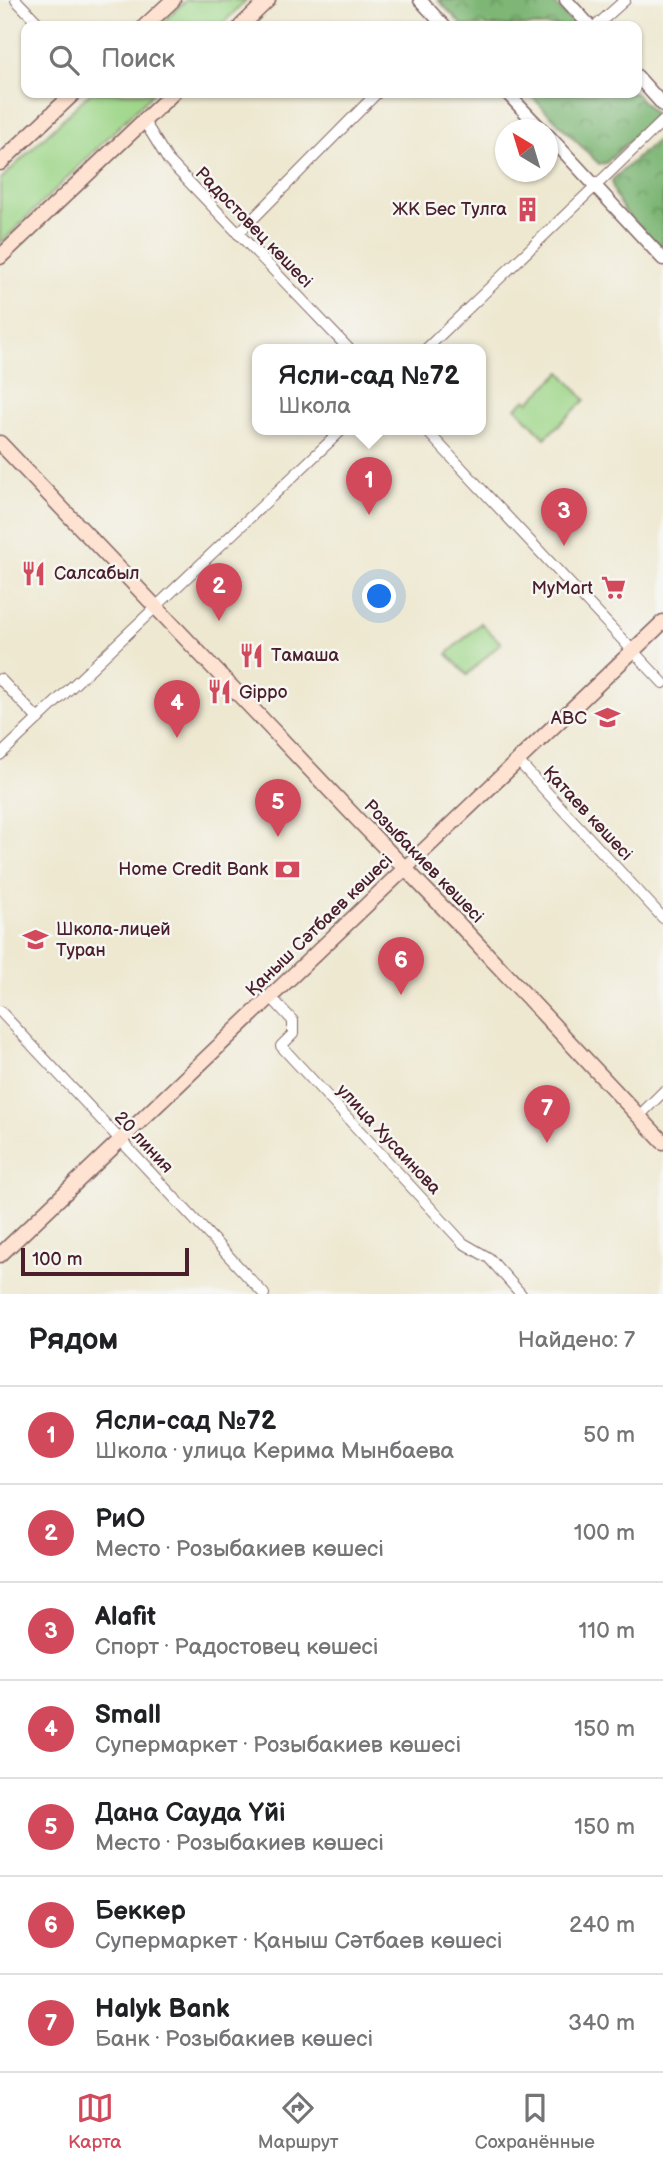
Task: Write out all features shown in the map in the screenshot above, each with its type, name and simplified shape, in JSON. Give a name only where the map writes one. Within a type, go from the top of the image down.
[{"type":"main road","points":[[150,21],[173,0]]},
{"type":"main road","points":[[246,21],[268,0]]},
{"type":"main road","points":[[0,163],[69,98]]},
{"type":"main road","points":[[0,257],[168,98]]},
{"type":"main road","name":"Розыбакиев көшесі","points":[[0,443],[663,1142]]},
{"type":"main road","name":"Қаныш Сәтбаев көшесі","points":[[0,1255],[663,622]]},
{"type":"street","points":[[16,0],[36,21]]},
{"type":"street","points":[[420,0],[439,21]]},
{"type":"street","points":[[566,0],[585,21]]},
{"type":"street","points":[[602,21],[625,0]]},
{"type":"street","points":[[642,82],[663,105]]},
{"type":"street","points":[[238,234],[372,98]]},
{"type":"street","points":[[512,98],[532,119]]},
{"type":"street","name":"Радостовец көшесі","points":[[144,121],[168,160],[344,344]]},
{"type":"street","points":[[431,344],[663,121]]},
{"type":"street","points":[[558,146],[663,259]]},
{"type":"street","points":[[0,755],[336,435]]},
{"type":"street","points":[[431,435],[663,683]]},
{"type":"street","points":[[0,679],[38,719]]},
{"type":"street","name":"Қатаев көшесі","points":[[518,761],[663,918]]},
{"type":"street","name":"улица Хусаинова","points":[[271,997],[293,1021],[293,1034],[281,1046],[464,1243],[489,1258],[521,1294]]},
{"type":"street","name":"20 линия","points":[[0,1011],[264,1294]]},
{"type":"street","points":[[638,1116],[663,1092]]},
{"type":"green space","points":[[186,0],[247,0],[225,21],[164,21]]},
{"type":"green space","points":[[438,0],[552,0],[571,21],[458,21]]},
{"type":"green space","points":[[85,98],[148,98],[0,244],[0,180]]},
{"type":"green space","points":[[533,98],[640,98],[654,113],[654,118],[606,163],[599,164],[558,123],[558,119],[554,119]]},
{"type":"green space","points":[[663,135],[663,250],[624,210],[614,191],[612,180]]},
{"type":"green space","points":[[561,372],[585,400],[545,438],[516,408],[526,399],[529,402]]},
{"type":"green space","points":[[481,623],[501,643],[467,675],[447,654]]},
{"type":"place","name":"ЖК Бес Тулга","points":[[527,209]]},
{"type":"place","name":"Ясли-сад №72","points":[[369,515]]},
{"type":"place","name":"Alafit","points":[[564,546]]},
{"type":"place","name":"Салсабыл","points":[[34,573]]},
{"type":"place","name":"MyMart","points":[[613,588]]},
{"type":"place","name":"РиО","points":[[219,621]]},
{"type":"place","name":"Тамаша","points":[[251,655]]},
{"type":"place","name":"Gippo","points":[[219,692]]},
{"type":"place","name":"ABC","points":[[607,718]]},
{"type":"place","name":"Small","points":[[177,738]]},
{"type":"place","name":"Дана Сауда Үйі","points":[[278,837]]},
{"type":"place","name":"Home Credit Bank","points":[[288,869]]},
{"type":"place","name":"Школа-лицей Туран","points":[[36,939]]},
{"type":"place","name":"Беккер","points":[[401,995]]},
{"type":"place","name":"Halyk Bank","points":[[547,1143]]}]
